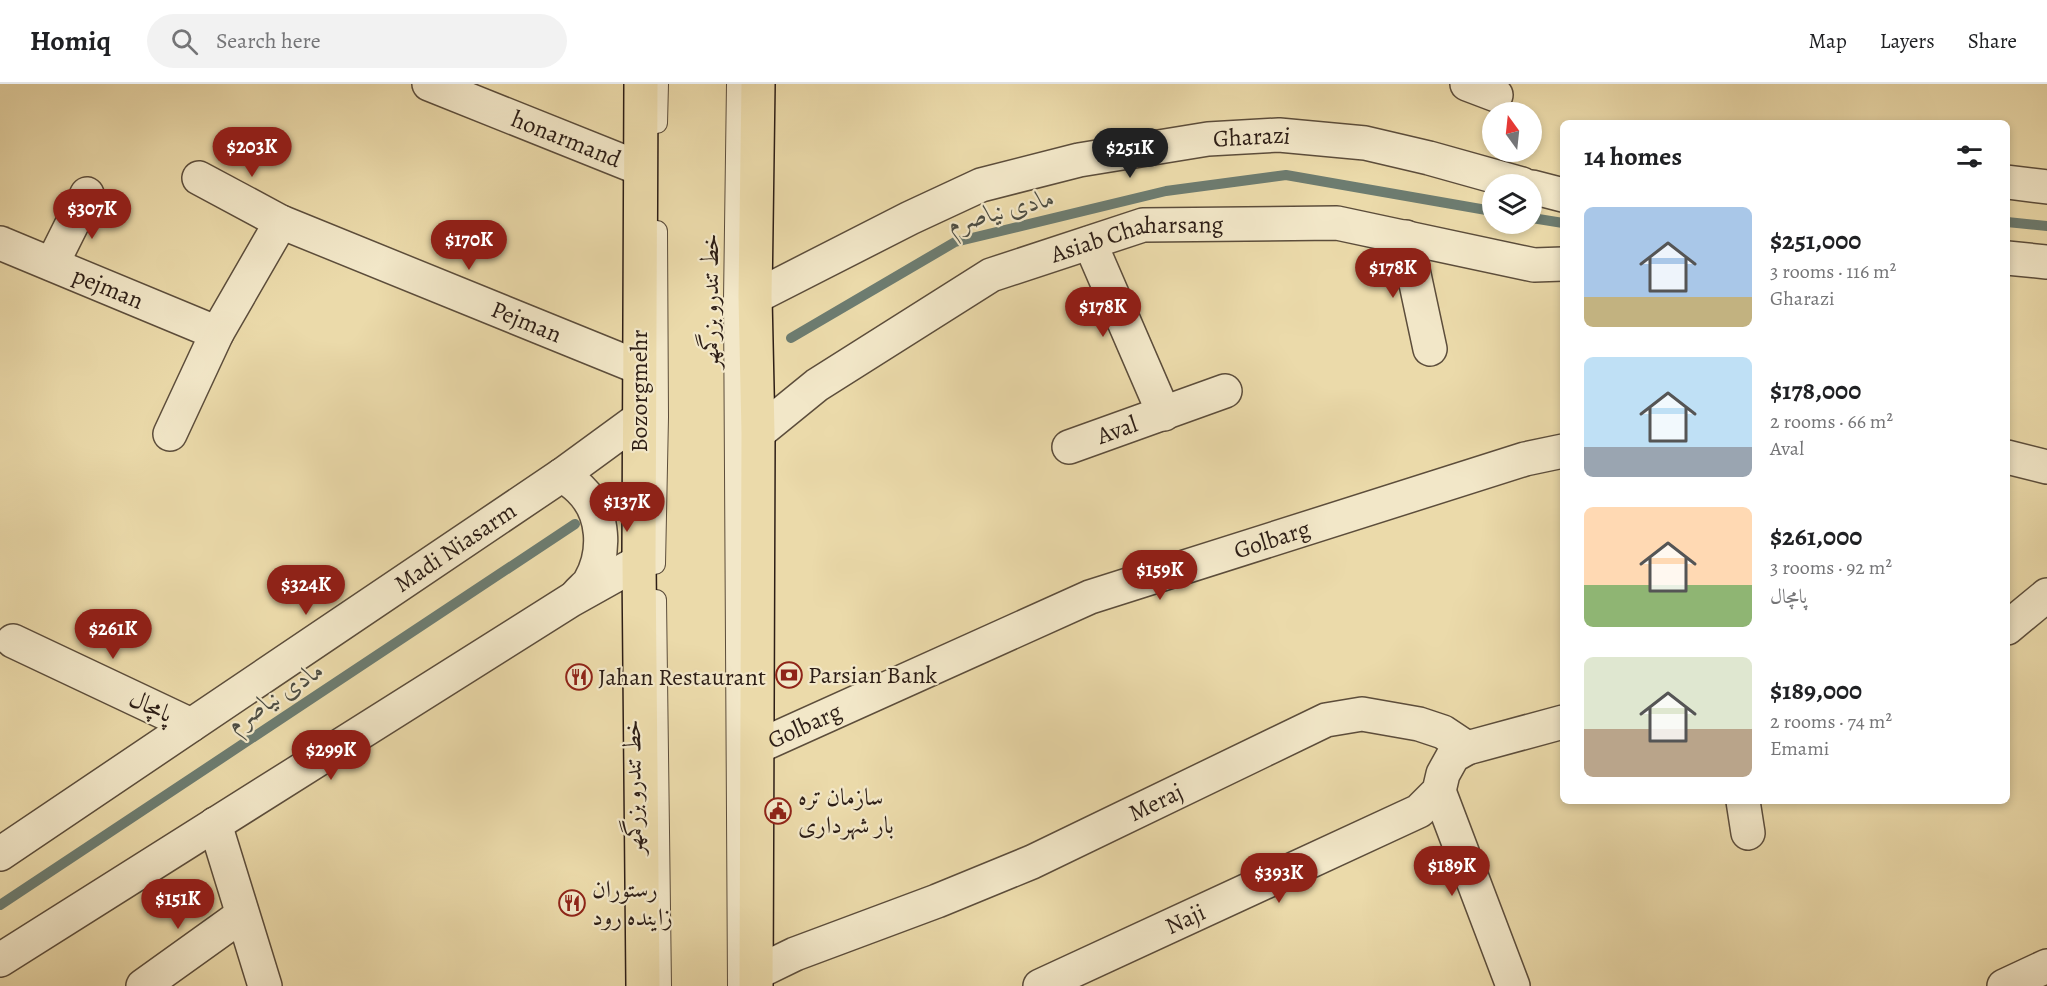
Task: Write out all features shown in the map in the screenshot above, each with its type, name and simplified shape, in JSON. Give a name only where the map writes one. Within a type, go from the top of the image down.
[{"type":"main road","name":"Bozorgmehr","points":[[641,84],[638,367],[643,986]]},
{"type":"main road","points":[[750,982],[757,747],[758,433],[755,297],[758,84]]},
{"type":"street","name":"honarmand","points":[[429,84],[639,168]]},
{"type":"street","name":"Gharazi","points":[[755,297],[910,218],[981,186],[1078,160],[1208,139],[1279,135],[1365,143],[1486,174]]},
{"type":"street","name":"Pejman","points":[[200,178],[281,222],[638,367]]},
{"type":"street","points":[[2010,182],[2047,187]]},
{"type":"street","points":[[1542,190],[1560,194]]},
{"type":"street","points":[[52,264],[87,194]]},
{"type":"street","points":[[170,435],[217,333],[281,222]]},
{"type":"street","name":"Asiab Chaharsang","points":[[758,433],[817,385],[991,275],[1143,225],[1337,223],[1534,264],[1560,264]]},
{"type":"street","points":[[1406,237],[1430,349]]},
{"type":"street","name":"pejman","points":[[0,243],[217,333]]},
{"type":"street","name":"Aval","points":[[1089,243],[1164,414]]},
{"type":"street","points":[[2010,258],[2047,262]]},
{"type":"street","name":"Aval","points":[[1070,447],[1225,391]]},
{"type":"street","name":"Madi Niasarm","points":[[0,854],[562,475],[640,418]]},
{"type":"street","name":"Golbarg","points":[[757,747],[1090,597],[1525,459],[1560,452]]},
{"type":"street","points":[[2010,458],[2047,467]]},
{"type":"street","points":[[562,475],[582,490],[595,510],[601,535],[599,559],[589,582],[571,600]]},
{"type":"street","points":[[0,960],[571,600],[639,562]]},
{"type":"street","points":[[2010,626],[2047,595]]},
{"type":"street","name":"پامچال","points":[[13,640],[191,725]]},
{"type":"street","name":"Meraj","points":[[750,982],[795,954],[937,901],[1032,862],[1326,720],[1362,714],[1419,724],[1443,732],[1467,748]]},
{"type":"street","points":[[1467,748],[1560,723]]},
{"type":"street","name":"Naji","points":[[1054,983],[1419,811],[1439,791],[1443,774],[1453,756],[1467,748]]},
{"type":"street","points":[[1439,791],[1513,986]]},
{"type":"street","points":[[1743,804],[1748,833]]},
{"type":"street","points":[[215,824],[265,986]]},
{"type":"street","points":[[143,986],[242,915]]},
{"type":"street","points":[[2004,986],[2047,966]]},
{"type":"lane","name":"خط تندرو بزرگمهر","points":[[658,84],[656,179],[658,417],[655,561],[661,986]]},
{"type":"lane","name":"خط تندرو بزرگمهر","points":[[737,84],[734,300],[750,982]]},
{"type":"waterway","name":"مادی نیاصرم","points":[[791,338],[955,242],[1166,191],[1286,175],[1482,209]]},
{"type":"waterway","name":"مادی نیاصرم","points":[[1542,220],[1560,223]]},
{"type":"waterway","name":"مادی نیاصرم","points":[[2010,222],[2047,226]]},
{"type":"waterway","name":"مادی نیاصرم","points":[[0,905],[575,524]]},
{"type":"place","name":"Parsian Bank","points":[[789,675]]},
{"type":"place","name":"Jahan Restaurant","points":[[579,677]]},
{"type":"place","name":"سازمان تره بار شهرداری","points":[[778,811]]},
{"type":"place","name":"رستوران زاینده رود","points":[[572,903]]}]
